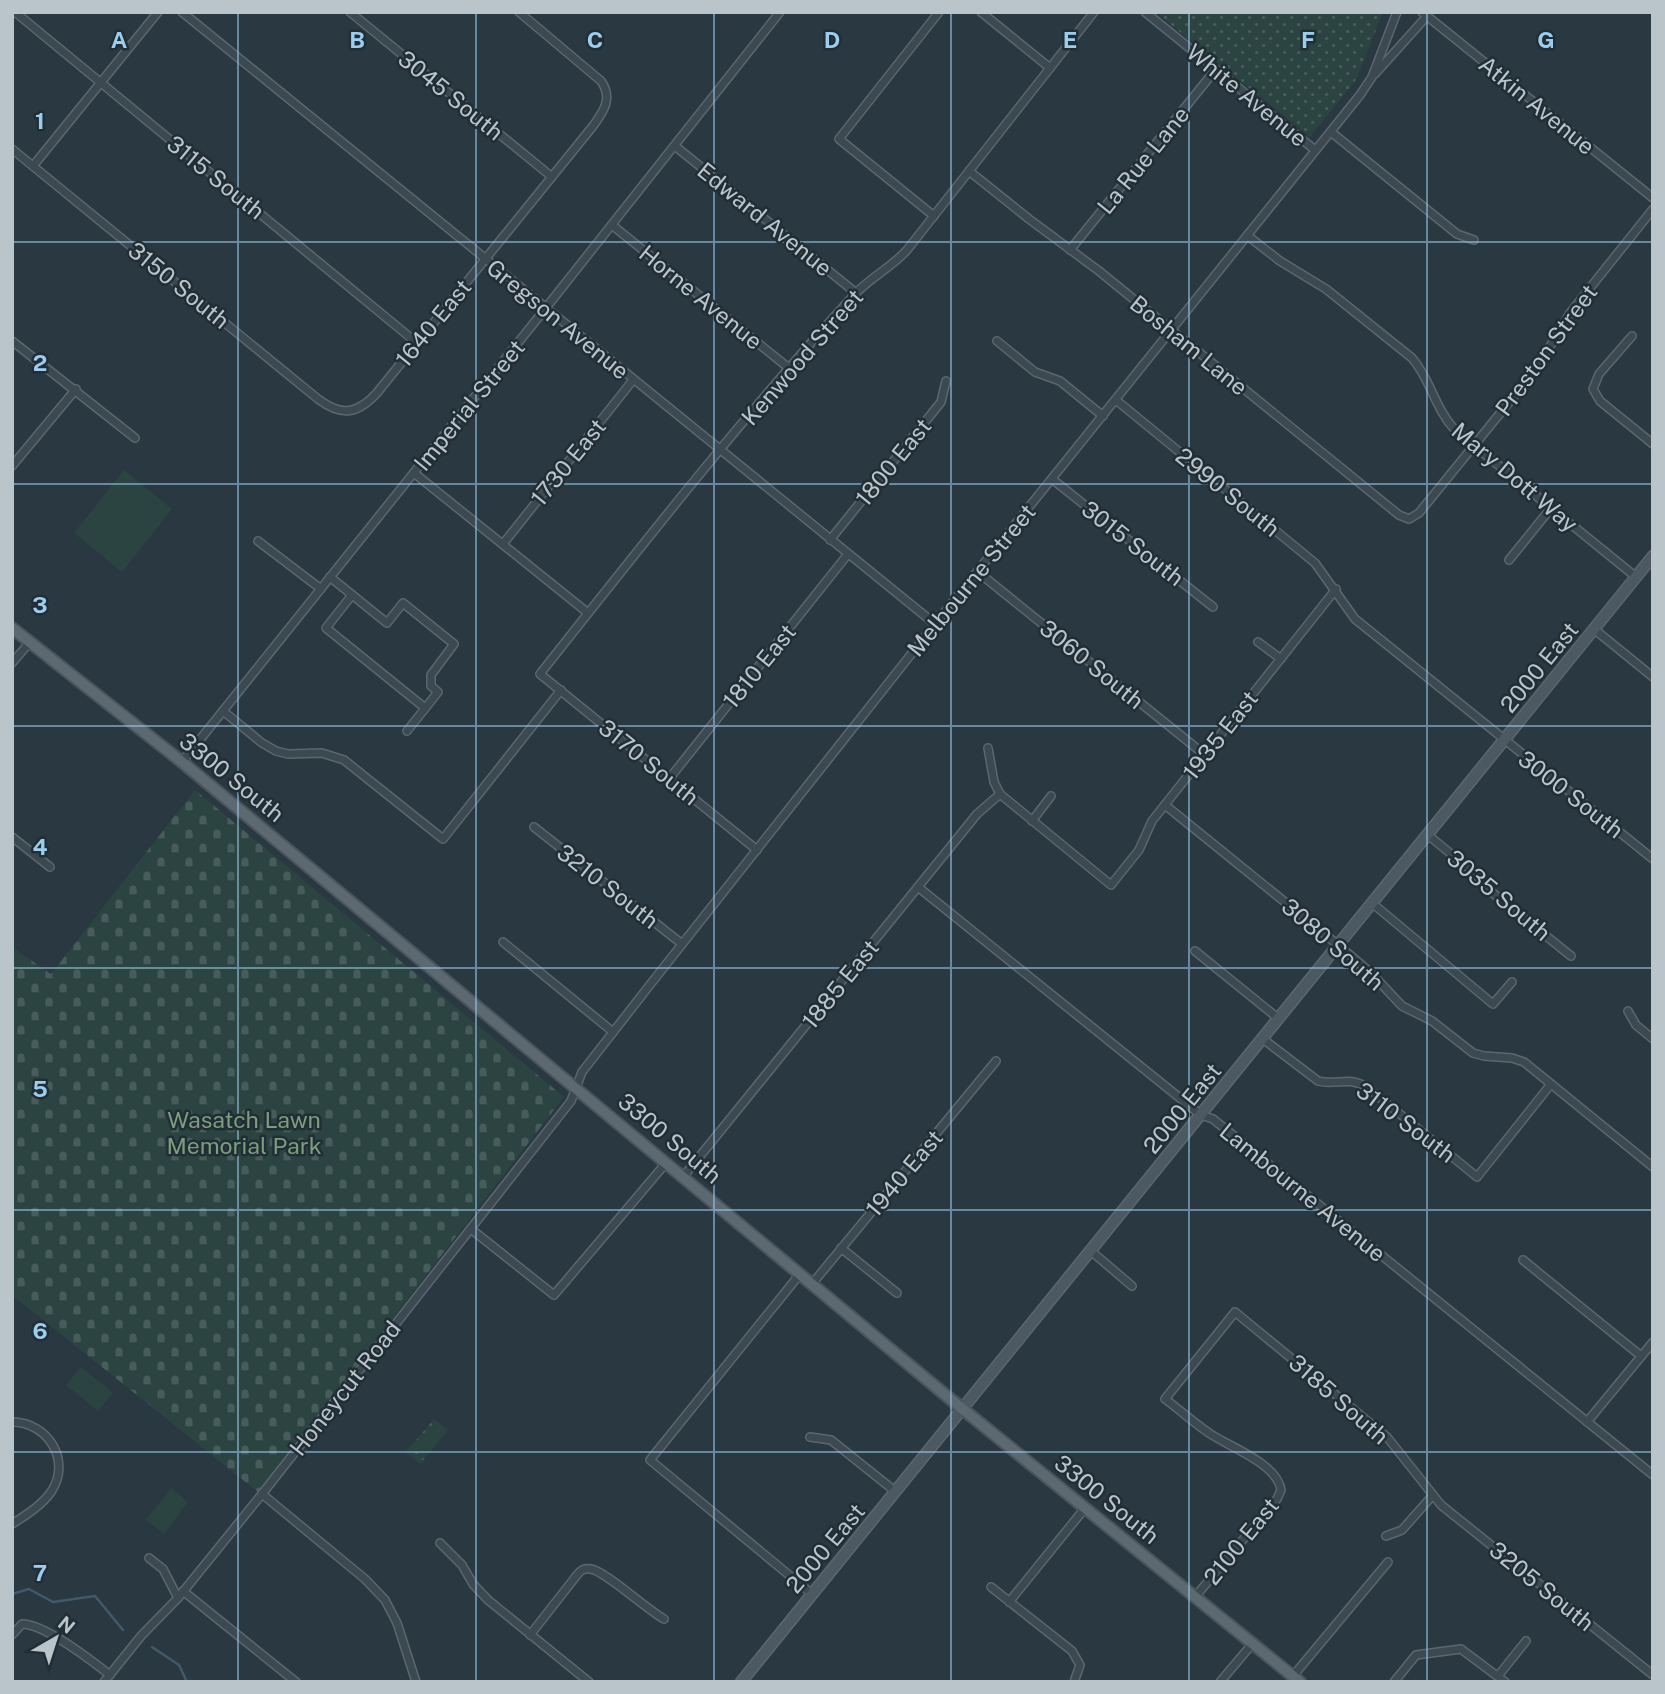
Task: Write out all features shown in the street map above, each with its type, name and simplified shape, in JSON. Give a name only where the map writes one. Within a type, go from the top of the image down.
[{"type":"main road","name":"3300 South","points":[[12,628],[181,762],[963,1409],[1297,1679]]},
{"type":"street","name":"3115 South","points":[[15,12],[417,343]]},
{"type":"street","points":[[33,166],[158,12]]},
{"type":"street","name":"Gregson Avenue","points":[[182,12],[935,624]]},
{"type":"street","name":"3045 South","points":[[350,12],[552,177]]},
{"type":"street","name":"1640 East","points":[[350,412],[372,398],[552,177],[606,106],[607,93],[597,77],[519,12]]},
{"type":"street","name":"Imperial Street","points":[[181,762],[780,12]]},
{"type":"street","points":[[934,216],[839,139],[939,12]]},
{"type":"street","points":[[981,12],[1050,68]]},
{"type":"street","name":"Kenwood Street","points":[[540,674],[720,451],[790,369],[856,293],[896,262],[1094,12]]},
{"type":"street","name":"White Avenue","points":[[1145,12],[1315,150]]},
{"type":"street","name":"Melbourne Street","points":[[1372,77],[1396,12]]},
{"type":"street","name":"Melbourne Street","points":[[576,1087],[582,1072],[682,944],[1424,14]]},
{"type":"street","name":"Atkin Avenue","points":[[1424,14],[1653,198]]},
{"type":"street","name":"La Rue Lane","points":[[1070,250],[1216,69]]},
{"type":"street","points":[[1331,132],[1457,234],[1474,240]]},
{"type":"street","name":"Edward Avenue","points":[[675,146],[856,293]]},
{"type":"street","name":"3150 South","points":[[12,149],[318,399],[336,409],[350,412]]},
{"type":"street","name":"Bosham Lane","points":[[969,171],[1172,330],[1399,515],[1409,519]]},
{"type":"street","name":"Preston Street","points":[[1409,519],[1419,513],[1537,368],[1570,313],[1653,209]]},
{"type":"street","name":"Horne Avenue","points":[[612,225],[790,369]]},
{"type":"street","name":"Mary Dott Way","points":[[1248,236],[1280,261],[1326,289],[1412,358],[1420,368],[1443,417],[1636,576]]},
{"type":"street","points":[[1632,336],[1599,374],[1593,389],[1600,401],[1653,444]]},
{"type":"street","points":[[12,341],[135,438]]},
{"type":"street","points":[[997,341],[1035,372],[1060,380],[1103,416]]},
{"type":"street","name":"1730 East","points":[[503,544],[633,380]]},
{"type":"street","name":"1800 East","points":[[830,540],[942,402],[946,381]]},
{"type":"street","points":[[12,467],[76,389]]},
{"type":"street","name":"2990 South","points":[[1116,400],[1315,563],[1336,589]]},
{"type":"street","points":[[414,473],[589,613]]},
{"type":"street","name":"3015 South","points":[[1052,479],[1213,607]]},
{"type":"street","points":[[1509,560],[1551,508]]},
{"type":"street","points":[[258,541],[321,589]]},
{"type":"street","name":"1810 East","points":[[669,779],[848,554]]},
{"type":"street","name":"2000 East","points":[[741,1682],[1653,556]]},
{"type":"street","name":"3060 South","points":[[978,572],[1205,755]]},
{"type":"street","points":[[330,578],[387,623],[403,603],[454,644],[430,675],[431,687],[438,692],[407,731]]},
{"type":"street","name":"1935 East","points":[[1032,821],[1111,885],[1139,850],[1152,821],[1336,589]]},
{"type":"street","name":"3000 South","points":[[1336,589],[1355,619],[1653,859]]},
{"type":"street","points":[[352,596],[326,628],[425,708]]},
{"type":"street","points":[[1594,629],[1653,677]]},
{"type":"street","points":[[12,663],[30,642]]},
{"type":"street","points":[[1258,642],[1281,659]]},
{"type":"street","name":"3170 South","points":[[540,674],[757,850]]},
{"type":"street","points":[[223,711],[276,751],[288,754],[322,753],[344,760],[443,839],[561,690]]},
{"type":"street","points":[[988,748],[994,782],[1000,794],[1032,821],[1051,796]]},
{"type":"street","name":"1885 East","points":[[683,1177],[977,814],[1000,794]]},
{"type":"street","name":"3080 South","points":[[1165,805],[1338,945],[1380,981],[1402,1006],[1432,1021],[1473,1053],[1524,1062],[1551,1084]]},
{"type":"street","name":"3210 South","points":[[534,827],[682,944]]},
{"type":"street","name":"3035 South","points":[[1428,835],[1473,872],[1489,890],[1571,956]]},
{"type":"street","points":[[12,836],[50,867]]},
{"type":"street","name":"Lambourne Avenue","points":[[918,887],[1201,1115],[1213,1119],[1653,1475]]},
{"type":"street","points":[[1372,903],[1493,1004],[1512,982]]},
{"type":"street","points":[[503,942],[613,1032]]},
{"type":"street","points":[[1195,951],[1279,1019]]},
{"type":"street","points":[[1628,1011],[1636,1025],[1653,1039]]},
{"type":"street","name":"3110 South","points":[[1262,1039],[1318,1081],[1325,1083],[1350,1080],[1368,1088],[1477,1177],[1551,1084]]},
{"type":"street","name":"1940 East","points":[[812,1284],[996,1061]]},
{"type":"street","points":[[1551,1084],[1653,1167]]},
{"type":"street","name":"Honeycut Road","points":[[107,1679],[141,1636],[184,1591],[262,1494],[571,1101],[576,1087]]},
{"type":"street","points":[[471,1229],[554,1295],[666,1163]]},
{"type":"street","points":[[841,1248],[897,1293]]},
{"type":"street","points":[[1091,1251],[1132,1286]]},
{"type":"street","points":[[1523,1261],[1642,1356]]},
{"type":"street","points":[[800,1274],[650,1460],[812,1594]]},
{"type":"street","name":"3185 South","points":[[1279,1483],[1276,1477],[1252,1458],[1207,1432],[1165,1399],[1235,1312],[1387,1437],[1433,1495]]},
{"type":"street","points":[[1587,1422],[1653,1342]]},
{"type":"street","points":[[12,1422],[30,1424],[43,1432],[52,1443],[59,1459],[54,1486],[35,1509],[12,1524]]},
{"type":"street","points":[[810,1437],[831,1440],[896,1492]]},
{"type":"street","name":"2100 East","points":[[1195,1597],[1277,1499],[1281,1490],[1279,1483]]},
{"type":"street","points":[[262,1494],[365,1579],[385,1600],[397,1623],[416,1682]]},
{"type":"street","points":[[1387,1536],[1402,1530],[1433,1495]]},
{"type":"street","name":"3205 South","points":[[1433,1495],[1441,1505],[1653,1675]]},
{"type":"street","points":[[1009,1602],[1086,1508]]},
{"type":"street","points":[[440,1543],[467,1571],[478,1590],[589,1682]]},
{"type":"street","points":[[149,1558],[163,1569],[178,1598]]},
{"type":"street","points":[[1297,1679],[1388,1562]]},
{"type":"street","points":[[530,1635],[581,1570],[588,1568],[607,1576],[636,1601],[664,1619]]},
{"type":"street","points":[[991,1587],[1072,1651],[1080,1665],[1074,1682]]},
{"type":"street","points":[[184,1591],[296,1682]]},
{"type":"street","points":[[12,1635],[22,1624],[31,1625],[73,1648],[107,1679]]},
{"type":"street","points":[[1498,1676],[1526,1641]]},
{"type":"street","points":[[1220,1682],[1253,1643]]},
{"type":"street","points":[[1394,1682],[1416,1655],[1457,1649],[1464,1650],[1505,1682]]},
{"type":"green space","points":[[1163,12],[1383,12],[1356,80],[1310,137],[1160,16]]},
{"type":"green space","points":[[124,470],[172,509],[122,572],[74,533]]},
{"type":"green space","name":"Wasatch Lawn Memorial Park","points":[[195,790],[564,1097],[258,1492],[12,1295],[12,947],[51,974]]},
{"type":"green space","points":[[81,1367],[113,1393],[98,1411],[66,1385]]},
{"type":"green space","points":[[434,1419],[448,1430],[420,1464],[406,1452]]},
{"type":"green space","points":[[432,1426],[442,1434],[423,1457],[413,1449]]},
{"type":"green space","points":[[171,1488],[188,1502],[164,1534],[146,1520]]},
{"type":"waterway","points":[[12,1594],[29,1589],[53,1602],[95,1596],[123,1630]]},
{"type":"waterway","points":[[152,1647],[179,1665],[187,1682]]}]
